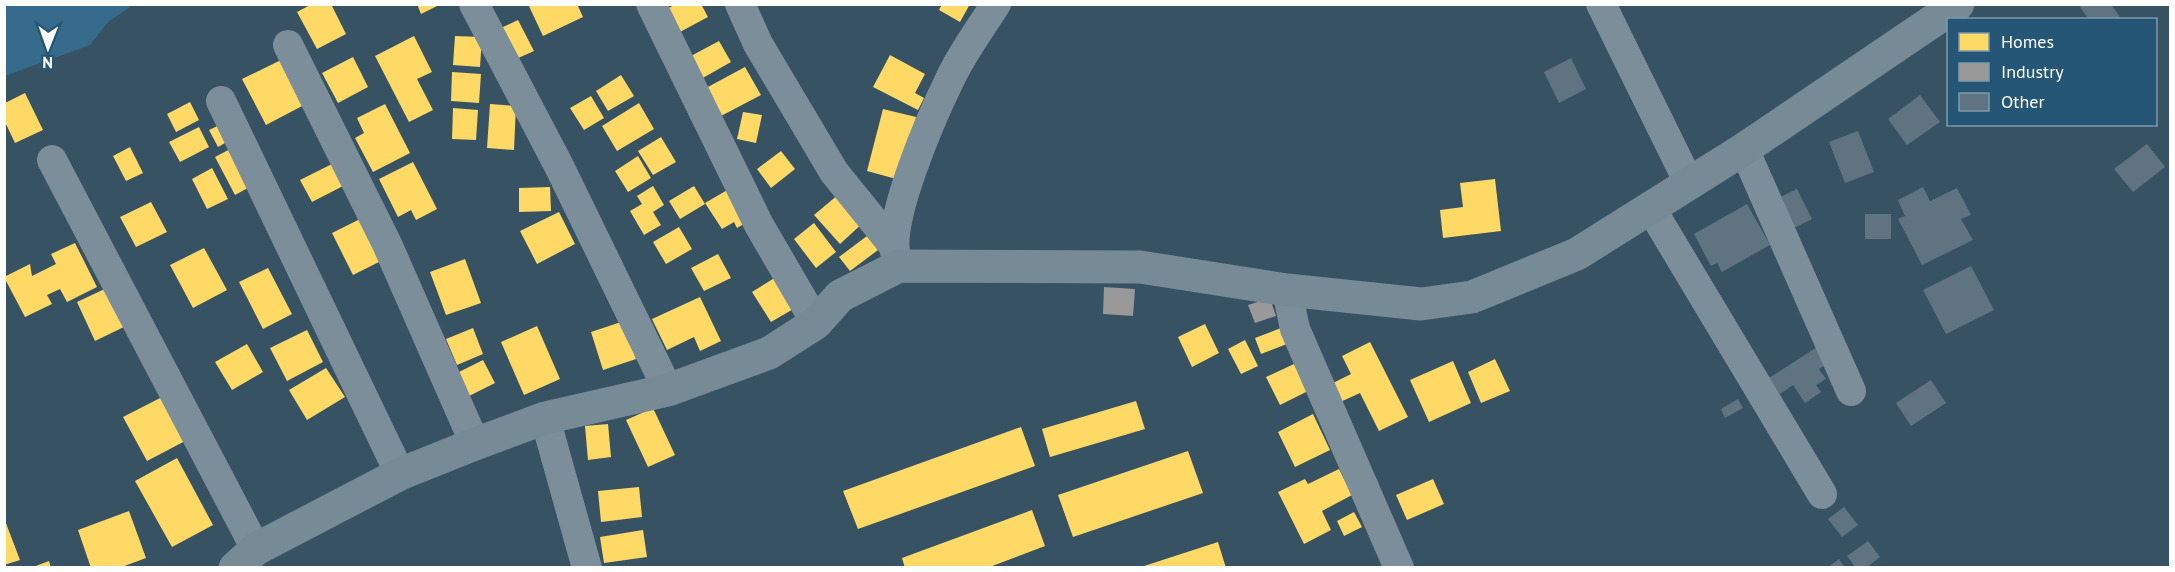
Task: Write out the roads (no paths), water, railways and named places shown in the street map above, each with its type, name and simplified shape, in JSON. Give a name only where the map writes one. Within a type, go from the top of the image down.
[{"type":"street","points":[[474,4],[559,166],[668,390]]},
{"type":"street","points":[[651,4],[759,225],[816,323]]},
{"type":"street","points":[[740,4],[758,44],[834,172],[896,255]]},
{"type":"street","points":[[896,255],[898,208],[950,78],[996,4]]},
{"type":"street","points":[[1601,4],[1689,183]]},
{"type":"street","points":[[52,160],[246,558],[400,474],[475,444],[545,418],[668,390],[769,353],[816,323],[840,296],[896,255],[1140,267],[1287,290],[1421,304],[1472,297],[1576,254],[1743,149],[1958,4]]},
{"type":"street","points":[[288,45],[387,244],[475,444]]},
{"type":"street","points":[[221,101],[400,474]]},
{"type":"street","points":[[1743,149],[1851,391]]},
{"type":"street","points":[[1650,207],[1822,494]]},
{"type":"street","points":[[1287,290],[1295,329],[1399,567]]},
{"type":"street","points":[[545,418],[586,567]]}]
